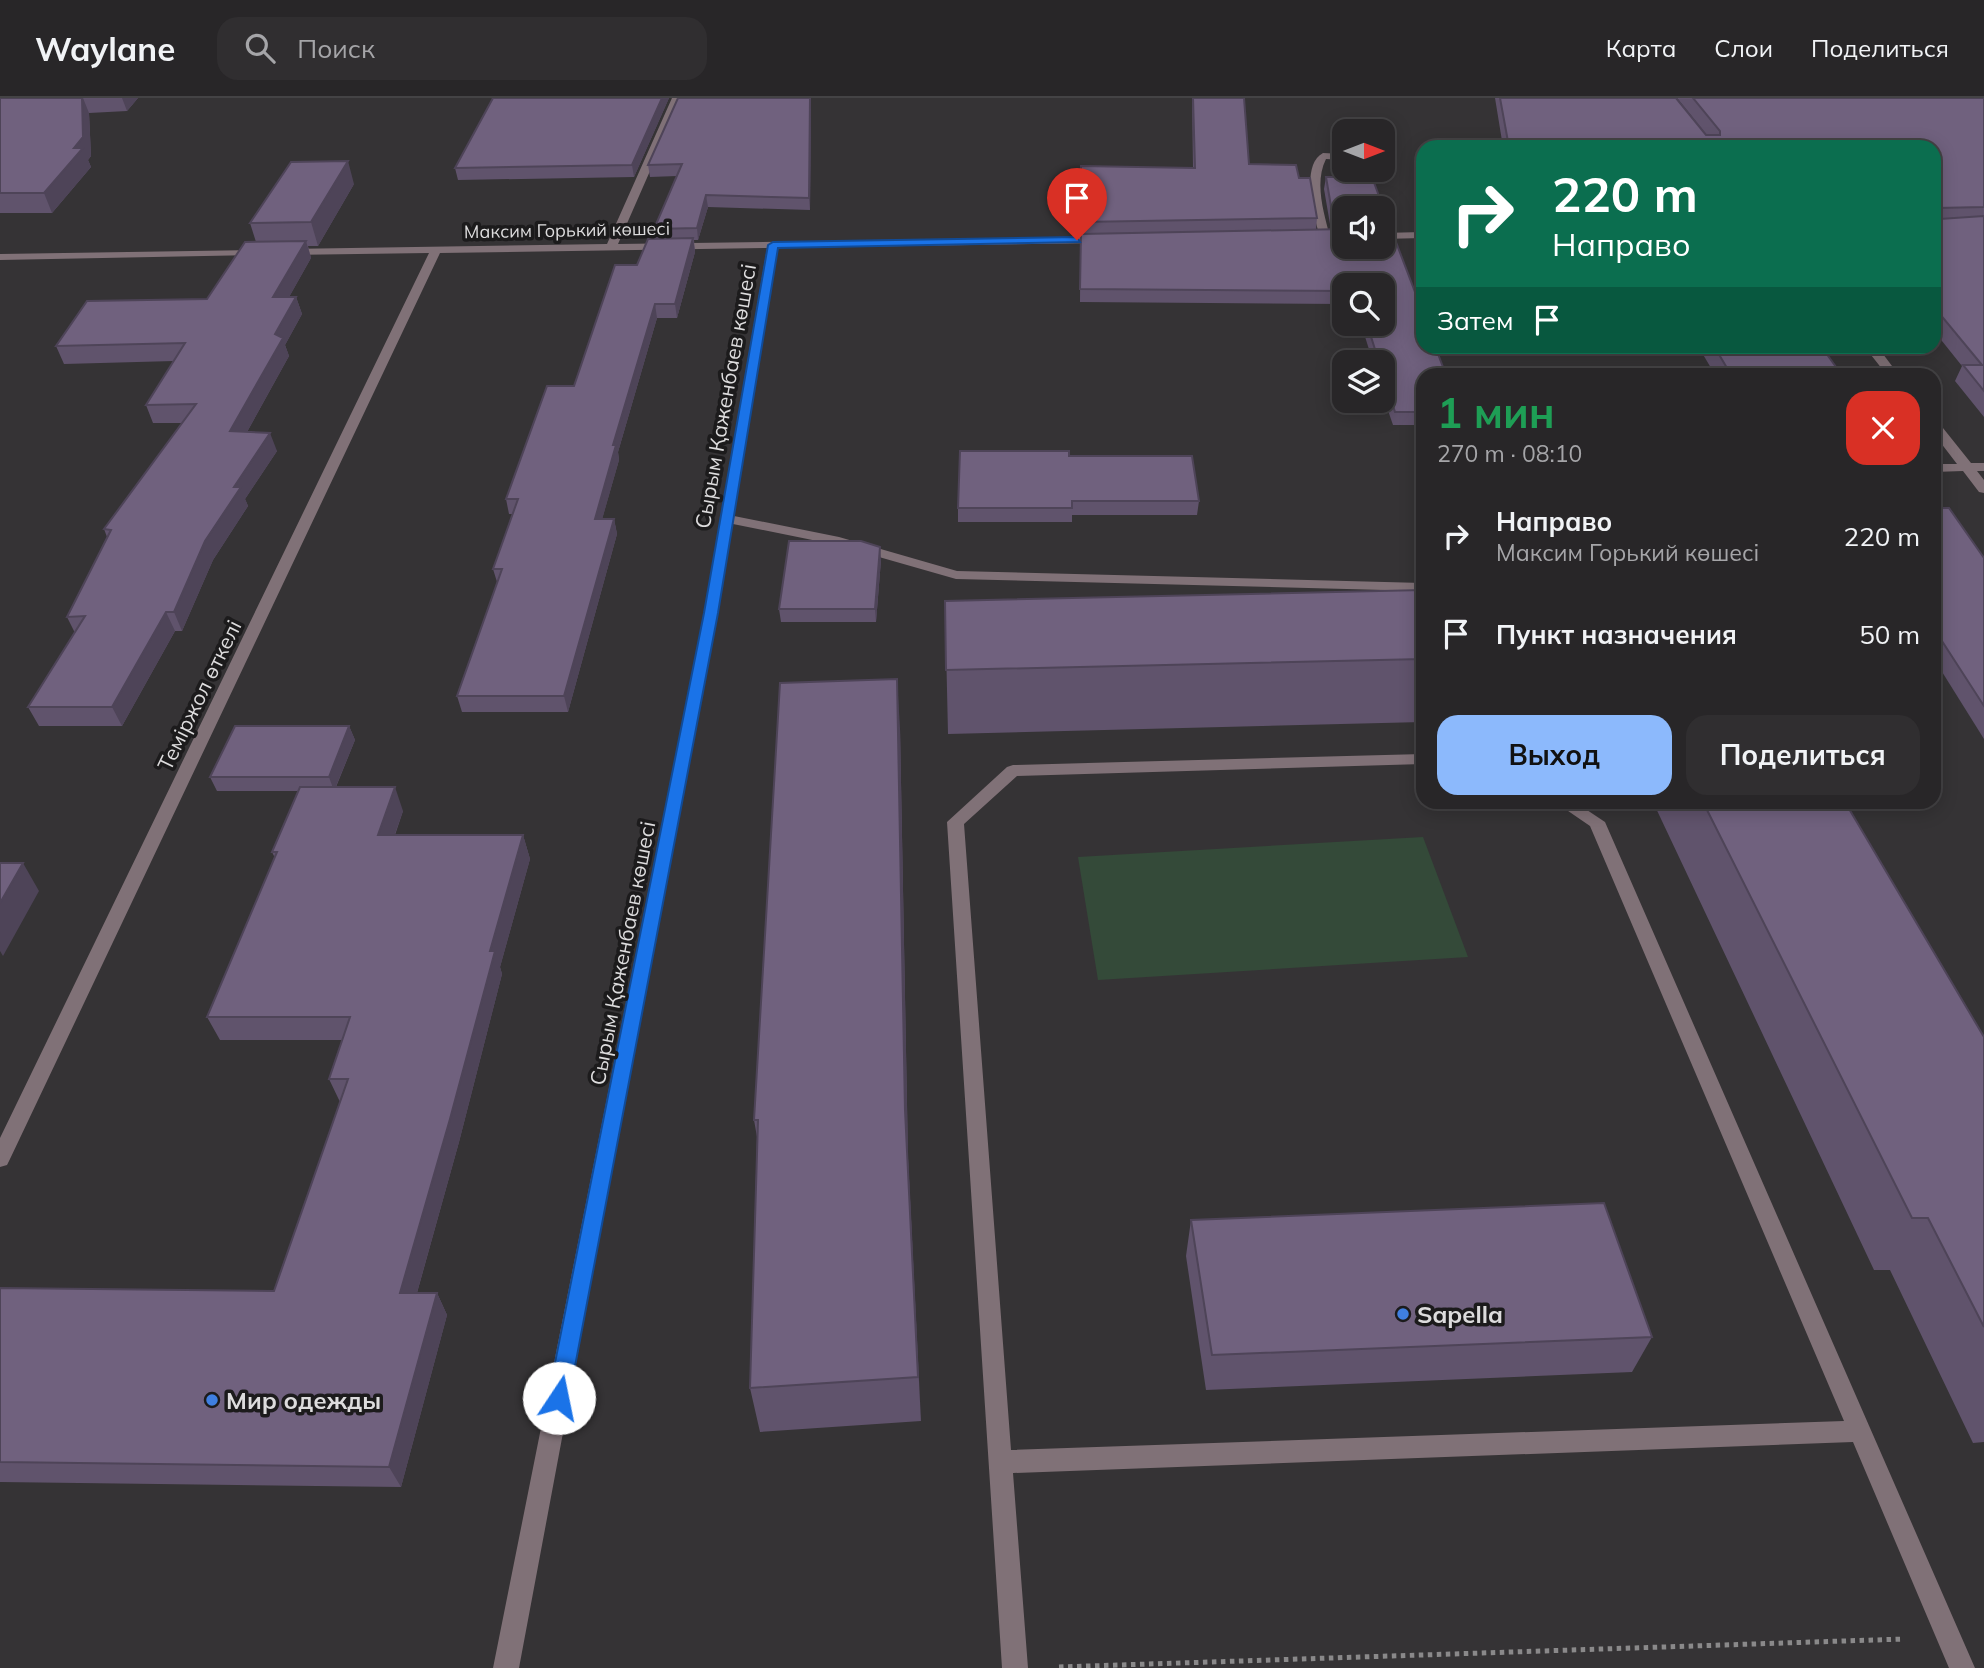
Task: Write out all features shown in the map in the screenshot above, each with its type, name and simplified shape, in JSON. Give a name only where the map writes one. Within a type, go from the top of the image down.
[{"type":"street","points":[[612,246],[677,98]]},
{"type":"street","points":[[1311,237],[1330,237],[1317,204],[1317,165],[1323,156],[1332,156]]},
{"type":"street","points":[[1395,236],[1416,235]]},
{"type":"street","name":"Максим Горький көшесі","points":[[0,257],[1118,240]]},
{"type":"street","name":"Сырым Қаженбаев көшесі","points":[[506,1668],[727,519],[773,245]]},
{"type":"street","name":"Теміржол өткелі","points":[[0,1159],[436,250]]},
{"type":"street","points":[[1876,354],[1887,368]]},
{"type":"street","points":[[1941,435],[1984,489]]},
{"type":"street","points":[[1941,468],[1984,467]]},
{"type":"street","points":[[727,519],[839,541],[956,575],[1416,587]]},
{"type":"street","points":[[1015,1668],[955,822],[1013,771],[1416,759]]},
{"type":"street","points":[[1575,809],[1597,822],[1962,1668]]},
{"type":"street","points":[[1000,1462],[1860,1431]]},
{"type":"path","points":[[1047,1667],[1949,1638]]},
{"type":"green space","points":[[1423,837],[1468,957],[1098,980],[1078,857]]},
{"type":"building","points":[[0,98],[82,98],[83,137],[74,148],[83,148],[44,193],[0,193]]},
{"type":"building","points":[[493,98],[662,98],[632,165],[455,168]]},
{"type":"building","points":[[678,98],[810,98],[809,198],[706,195],[697,228],[654,229],[682,164],[648,165]]},
{"type":"building","points":[[1193,98],[1244,98],[1249,164],[1296,165],[1299,178],[1310,178],[1317,218],[1081,222],[1081,166],[1195,168]]},
{"type":"building","points":[[1500,98],[1676,98],[1706,135],[1720,135],[1720,131],[1693,98],[1984,98],[1984,207],[1941,208],[1941,140],[1508,140]]},
{"type":"building","points":[[348,161],[311,222],[250,223],[291,162]]},
{"type":"building","points":[[1326,177],[1332,177],[1332,182],[1374,182],[1379,196],[1332,196],[1332,212]]},
{"type":"building","points":[[1984,216],[1984,391],[1963,365],[1982,365],[1941,315],[1941,219]]},
{"type":"building","points":[[1332,229],[1332,259],[1395,259],[1395,240],[1416,295],[1416,354],[1438,354],[1443,367],[1469,368],[1416,368],[1416,412],[1395,412],[1395,350],[1375,350],[1371,336],[1395,336],[1395,273],[1332,273],[1332,291],[1080,289],[1081,234]]},
{"type":"building","points":[[693,238],[675,304],[655,304],[613,445],[616,445],[595,519],[614,519],[564,696],[457,696],[502,569],[493,569],[518,499],[506,499],[547,386],[574,386],[615,265],[637,265],[648,239]]},
{"type":"building","points":[[306,241],[273,297],[296,297],[275,334],[283,338],[230,431],[270,433],[234,487],[241,487],[205,541],[174,612],[166,612],[112,707],[28,707],[85,616],[67,617],[111,530],[104,529],[196,404],[146,405],[185,343],[56,346],[87,301],[207,299],[245,242]]},
{"type":"building","points":[[1719,354],[1827,354],[1837,368],[1727,368]]},
{"type":"building","points":[[960,451],[1069,451],[1069,456],[1192,456],[1199,501],[1072,501],[1072,508],[958,508]]},
{"type":"building","points":[[1941,508],[1949,508],[1984,558],[1984,706],[1941,640]]},
{"type":"building","points":[[789,541],[861,541],[880,547],[875,609],[779,609]]},
{"type":"building","points":[[1416,590],[1416,659],[946,670],[945,601]]},
{"type":"building","points":[[897,679],[905,1110],[918,1377],[750,1388],[758,1120],[754,1120],[780,683]]},
{"type":"building","points":[[235,726],[349,726],[329,777],[210,777]]},
{"type":"building","points":[[300,787],[395,787],[378,835],[523,835],[490,951],[495,951],[450,1119],[400,1293],[437,1293],[389,1467],[0,1462],[0,1288],[274,1291],[348,1079],[329,1079],[350,1017],[207,1017],[277,852],[272,852]]},
{"type":"building","points":[[1707,809],[1849,809],[1984,1037],[1984,1327],[1928,1218],[1912,1218]]},
{"type":"building","points":[[0,863],[23,863],[0,903]]},
{"type":"building","name":"Sapella","points":[[1604,1203],[1652,1337],[1212,1355],[1191,1220]]},
{"type":"place","name":"Sapella","points":[[1403,1314]]},
{"type":"place","name":"Мир одежды","points":[[212,1400]]},
{"type":"route","points":[[559,1398],[711,613],[773,245],[1077,240]]}]
